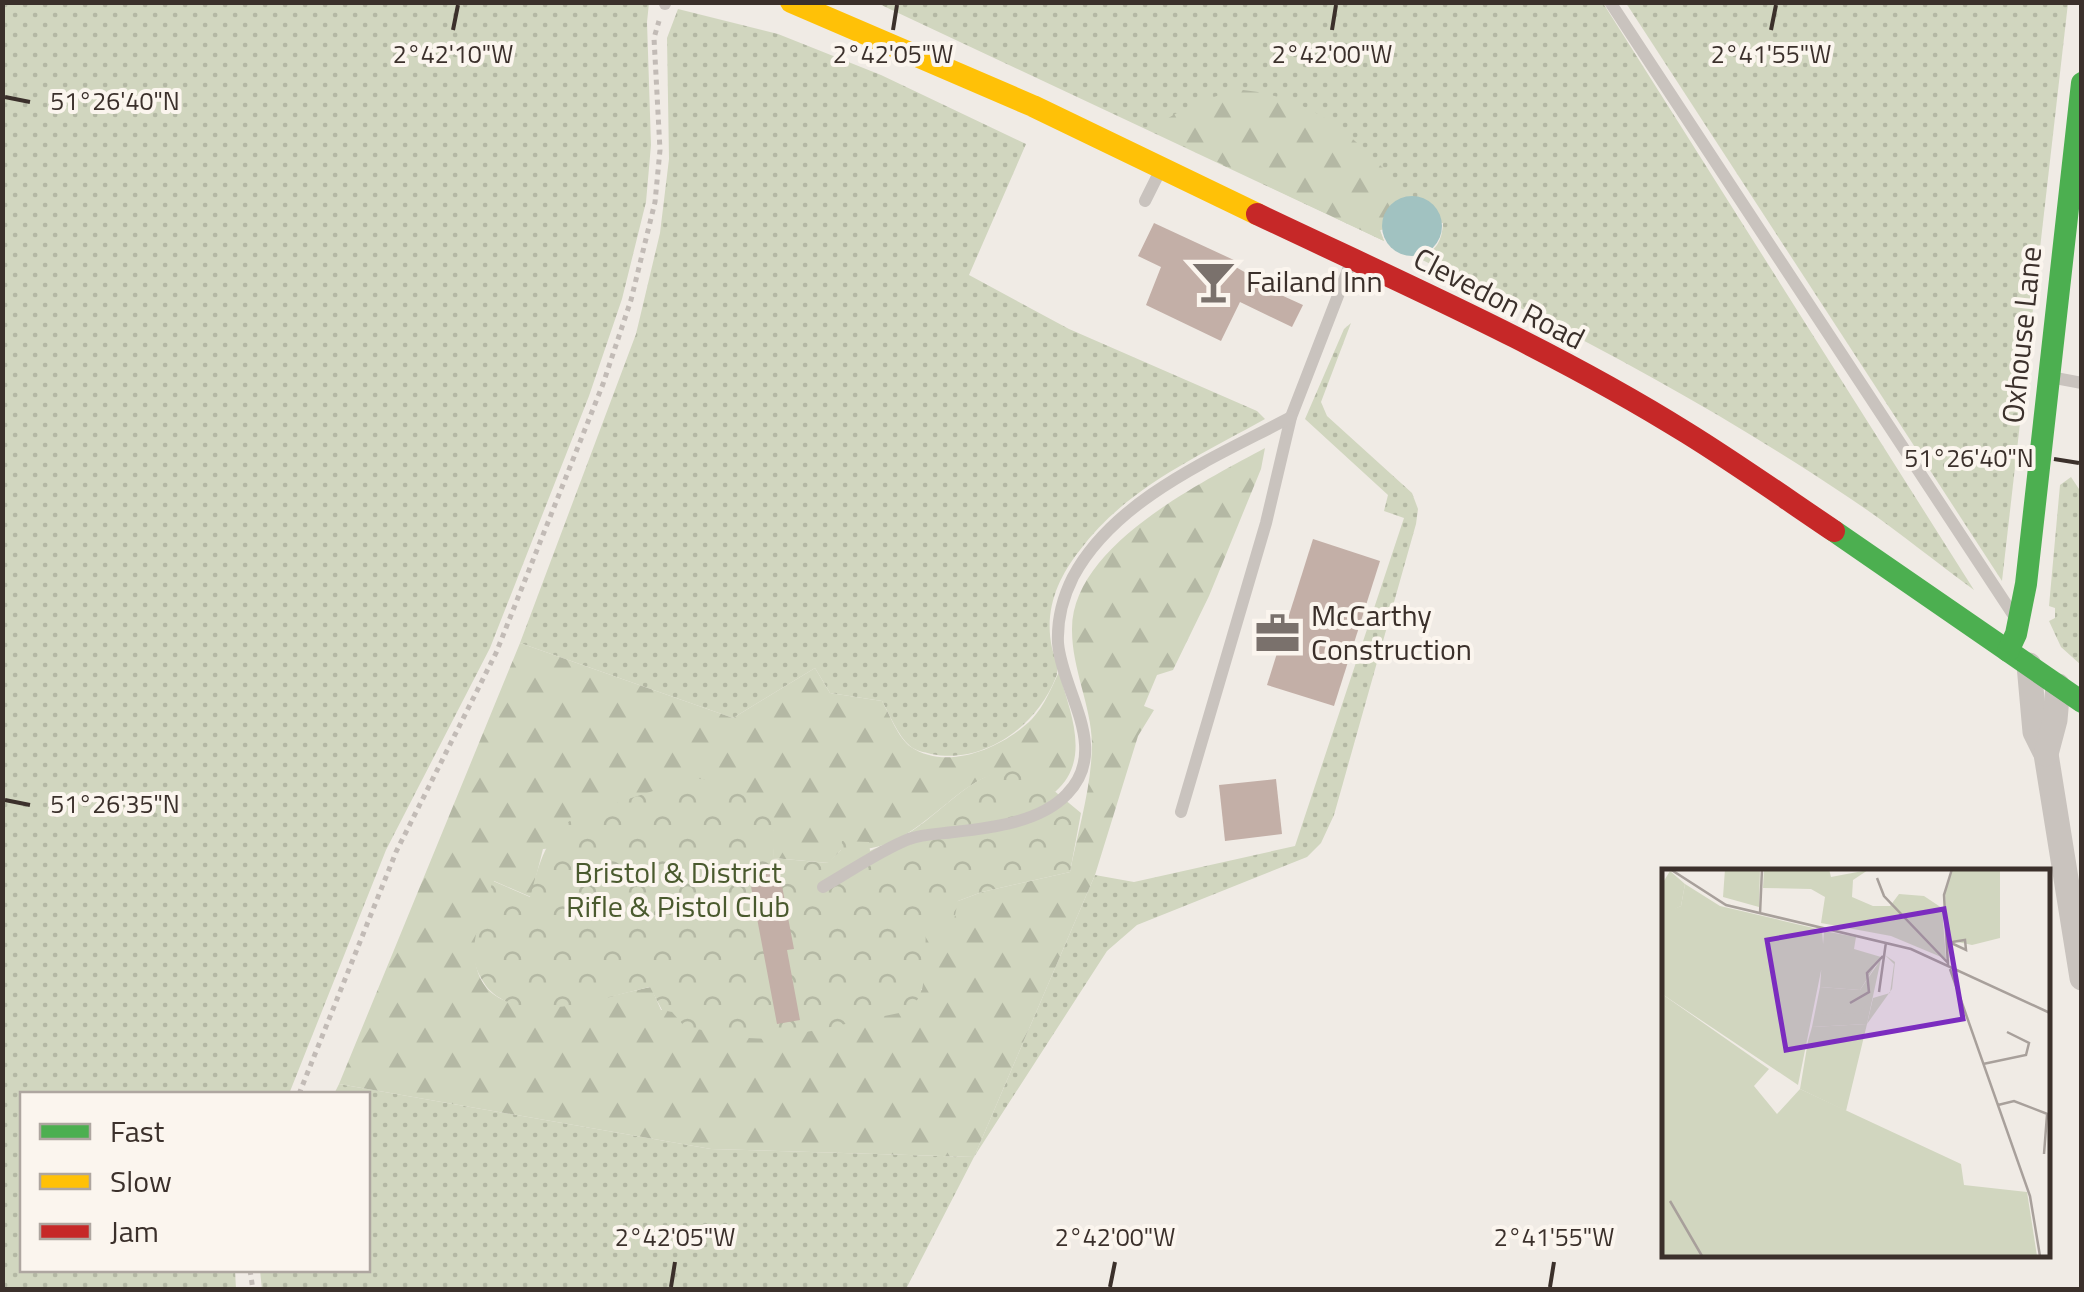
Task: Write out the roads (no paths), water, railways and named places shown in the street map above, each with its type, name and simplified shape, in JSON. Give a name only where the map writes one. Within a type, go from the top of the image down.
[{"type":"main road","name":"Clevedon Road","points":[[790,2],[1033,106],[1487,324],[1687,433],[2082,702]]},
{"type":"main road","name":"Oxhouse Lane","points":[[2019,658],[2019,622],[2082,84]]},
{"type":"street","points":[[2019,658],[2035,732],[2046,754],[2082,978]]},
{"type":"street","points":[[2046,754],[2058,686]]},
{"type":"lane","points":[[1610,2],[2019,622]]},
{"type":"lane","points":[[1146,201],[1162,167]]},
{"type":"lane","points":[[1181,812],[1266,523],[1290,417],[1352,260]]},
{"type":"lane","points":[[2048,376],[2082,384]]},
{"type":"lane","points":[[823,887],[912,838],[1024,819],[1051,808],[1065,796],[1076,784],[1084,752],[1082,721],[1058,646],[1059,621],[1073,577],[1094,546],[1164,485],[1290,417]]},
{"type":"water","points":[[1412,196],[1433,205],[1442,226],[1433,247],[1412,256],[1391,247],[1382,226],[1391,205]]},
{"type":"place","name":"Failand Inn","points":[[1213,282]]},
{"type":"place","name":"McCarthy Construction","points":[[1278,633]]},
{"type":"park label","name":"Bristol & District Rifle & Pistol Club","points":[[678,890]]}]
